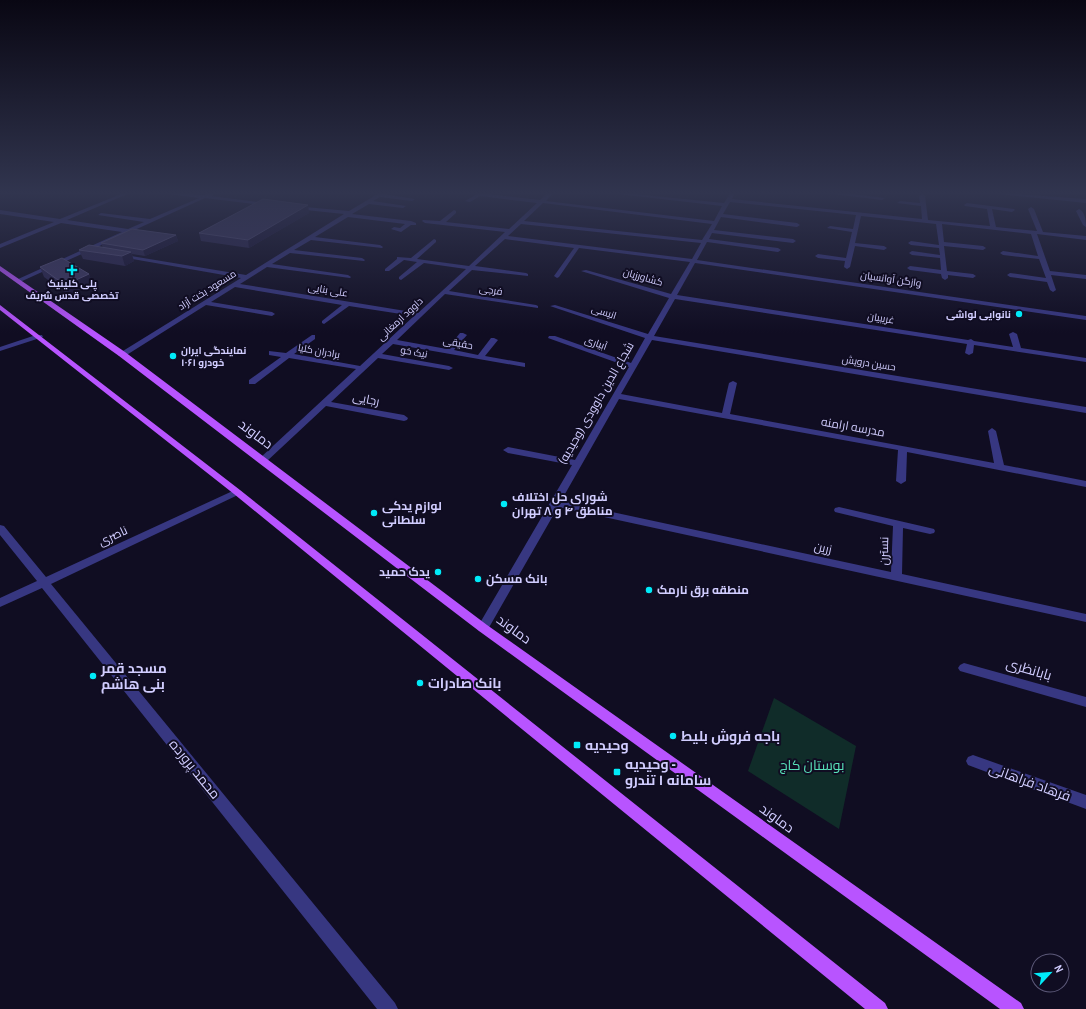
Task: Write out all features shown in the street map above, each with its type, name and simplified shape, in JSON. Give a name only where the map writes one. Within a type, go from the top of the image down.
[{"type":"main road","name":"دماوند","points":[[0,268],[122,354],[483,628],[1015,1009]]},
{"type":"main road","points":[[0,307],[237,492],[879,1009]]},
{"type":"street","points":[[0,246],[17,239]]},
{"type":"street","points":[[18,281],[111,239]]},
{"type":"street","name":"مسعود بخت آزاد","points":[[122,354],[307,239]]},
{"type":"street","points":[[318,239],[380,247]]},
{"type":"street","name":"داوود ارمغانی","points":[[263,460],[501,239]]},
{"type":"street","name":"وازگن آوانسیان","points":[[520,239],[694,261],[1086,318]]},
{"type":"street","points":[[685,239],[778,250]]},
{"type":"street","points":[[777,239],[793,241]]},
{"type":"street","points":[[847,267],[853,239]]},
{"type":"street","points":[[941,239],[945,275]]},
{"type":"street","points":[[1035,239],[1053,290]]},
{"type":"street","points":[[412,260],[434,241]]},
{"type":"street","name":"شجاع الدین داوودی (وحیدیه)","points":[[483,628],[632,366],[694,261],[704,241]]},
{"type":"street","points":[[911,243],[983,248]]},
{"type":"street","points":[[852,244],[884,248]]},
{"type":"street","points":[[557,276],[578,246]]},
{"type":"street","points":[[87,250],[102,252]]},
{"type":"street","points":[[289,251],[362,260]]},
{"type":"street","points":[[912,253],[943,257]]},
{"type":"street","points":[[1003,254],[1042,258]]},
{"type":"street","points":[[118,255],[247,277]]},
{"type":"street","points":[[818,256],[848,260]]},
{"type":"street","points":[[388,270],[401,258],[526,275]]},
{"type":"street","points":[[401,278],[423,261]]},
{"type":"street","points":[[266,265],[348,276]]},
{"type":"street","points":[[910,268],[945,275],[973,276]]},
{"type":"street","name":"کشاورزیان","points":[[584,271],[674,296]]},
{"type":"street","points":[[1048,273],[1086,277]]},
{"type":"street","points":[[1010,275],[1050,281]]},
{"type":"street","name":"علی بنایی","points":[[234,285],[419,315]]},
{"type":"street","name":"فرجی","points":[[443,292],[536,307]]},
{"type":"street","name":"غریبیان","points":[[674,296],[1017,348],[1086,360]]},
{"type":"street","points":[[205,303],[272,314]]},
{"type":"street","points":[[324,322],[347,304]]},
{"type":"street","name":"انیسی","points":[[553,306],[649,337]]},
{"type":"street","points":[[1013,334],[1017,348]]},
{"type":"street","points":[[449,352],[463,335]]},
{"type":"street","points":[[0,349],[39,337]]},
{"type":"street","points":[[252,382],[312,337]]},
{"type":"street","name":"حسین درویش","points":[[649,337],[1086,410]]},
{"type":"street","name":"آبیاری","points":[[552,338],[632,366]]},
{"type":"street","points":[[480,357],[494,340]]},
{"type":"street","name":"حقیقی","points":[[391,341],[522,365]]},
{"type":"street","points":[[969,353],[971,341]]},
{"type":"street","name":"برادران کلیا","points":[[272,353],[361,368]]},
{"type":"street","name":"نیک خو","points":[[376,355],[449,368]]},
{"type":"street","points":[[725,416],[733,383]]},
{"type":"street","name":"مدرسه ارامنه","points":[[616,396],[903,448],[1086,484]]},
{"type":"street","name":"رجایی","points":[[324,403],[404,418]]},
{"type":"street","points":[[992,431],[1000,467]]},
{"type":"street","points":[[901,481],[903,448]]},
{"type":"street","points":[[508,450],[577,463]]},
{"type":"street","name":"ناصری","points":[[0,603],[237,492]]},
{"type":"street","name":"زرین","points":[[554,503],[1086,618]]},
{"type":"street","points":[[839,510],[930,532]]},
{"type":"street","name":"نسترن","points":[[896,577],[898,524]]},
{"type":"street","name":"محمد پرورده","points":[[0,528],[389,1009]]},
{"type":"street","name":"بابانظری","points":[[964,668],[1086,702]]},
{"type":"street","name":"فرهاد فراهانی","points":[[973,761],[1086,802]]},
{"type":"green space","name":"بوستان کاج","points":[[774,698],[856,746],[839,829],[748,771]]},
{"type":"building","points":[[110,239],[167,239],[143,250],[101,243]]},
{"type":"building","points":[[89,245],[131,252],[122,256],[79,250]]},
{"type":"building","points":[[62,258],[89,274],[65,285],[40,267]]},
{"type":"place","name":"پلی کلینیک تخصصی قدس شریف","points":[[72,270]]},
{"type":"place","name":"نانوایی لواشی","points":[[1019,314]]},
{"type":"place","name":"نمایندگی ایران خودرو ۱۰۶۱","points":[[173,356]]},
{"type":"place","name":"شورای حل اختلاف مناطق ۴ و ۸ تهران","points":[[504,504]]},
{"type":"place","name":"لوازم یدکی سلطانی","points":[[374,513]]},
{"type":"place","name":"یدک حمید","points":[[438,572]]},
{"type":"place","name":"بانک مسکن","points":[[478,579]]},
{"type":"place","name":"منطقه برق نارمک","points":[[649,590]]},
{"type":"place","name":"مسجد قمر بنی هاشم","points":[[93,676]]},
{"type":"place","name":"بانک صادرات","points":[[420,683]]},
{"type":"place","name":"باجه فروش بلیط","points":[[673,736]]},
{"type":"place","name":"وحیدیه","points":[[577,745]]},
{"type":"place","name":"وحیدیه - سامانه ۱ تندرو","points":[[617,772]]}]
